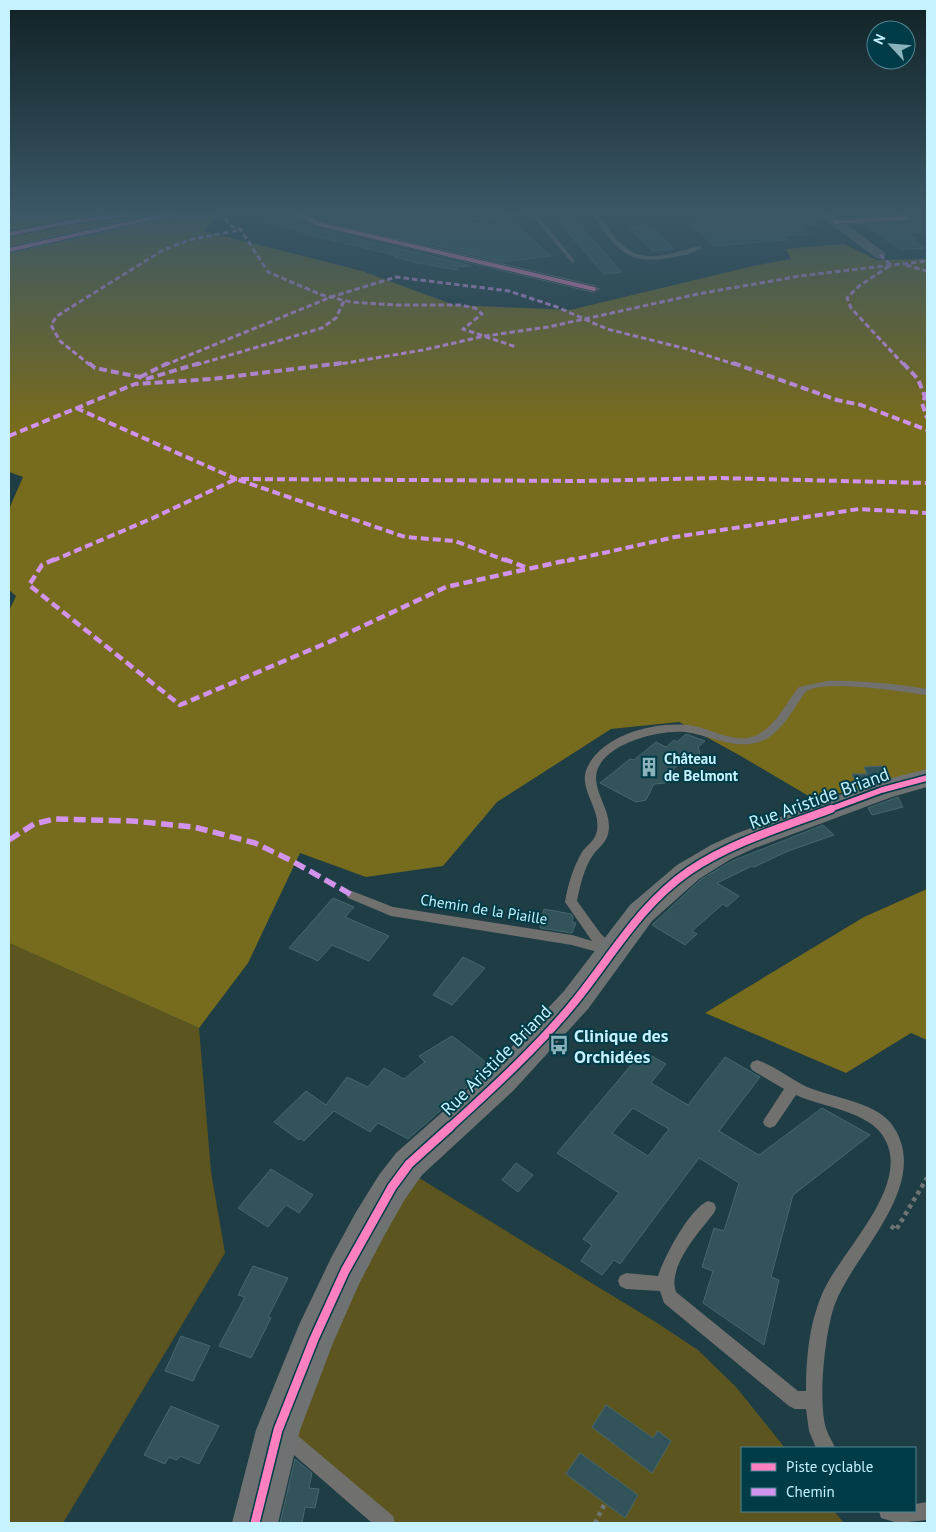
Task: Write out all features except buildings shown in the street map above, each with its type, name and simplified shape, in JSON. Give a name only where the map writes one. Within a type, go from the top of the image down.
[{"type":"street","points":[[562,281],[594,289]]},
{"type":"street","name":"Rue Aristide Briand","points":[[255,1523],[278,1430],[311,1347],[345,1271],[392,1188],[408,1164],[501,1081],[558,1022],[641,913],[688,872],[721,852],[806,817],[882,790],[927,778]]},
{"type":"lane","points":[[612,952],[596,937],[571,902],[575,877],[588,851],[602,836],[603,820],[600,804],[590,781],[592,769],[607,752],[629,736],[662,728],[695,730],[711,737],[733,741],[755,740],[770,731],[803,690],[829,683],[927,692]]},
{"type":"lane","name":"Chemin de la Piaille","points":[[352,895],[391,910],[572,940],[612,952]]},
{"type":"lane","points":[[757,1066],[793,1088],[863,1114],[884,1126],[896,1141],[900,1159],[895,1186],[879,1217],[831,1294],[820,1331],[814,1386],[817,1430],[826,1447]]},
{"type":"lane","points":[[770,1122],[793,1088]]},
{"type":"lane","points":[[708,1208],[676,1253],[665,1279],[665,1290],[670,1297],[795,1400],[815,1400]]},
{"type":"lane","points":[[626,1281],[665,1284]]},
{"type":"lane","points":[[278,1430],[386,1523]]},
{"type":"lane","points":[[892,1512],[902,1515],[927,1511]]},
{"type":"path","points":[[879,1217],[896,1230],[927,1178]]},
{"type":"path","points":[[595,1523],[605,1503]]},
{"type":"shaded area","points":[[9,281],[390,281],[454,305],[570,310],[689,281],[927,281],[927,778],[812,798],[679,722],[611,729],[497,802],[443,866],[366,877],[300,853],[248,963],[199,1028],[9,943],[9,611],[16,596],[9,590],[9,509],[23,477],[9,472]]},
{"type":"shaded area","points":[[927,889],[927,1040],[911,1033],[846,1073],[705,1013],[864,917]]},
{"type":"shaded area","points":[[9,943],[199,1028],[211,1172],[225,1253],[63,1523],[9,1523]]},
{"type":"shaded area","points":[[419,1178],[654,1321],[698,1350],[736,1387],[784,1447],[741,1447],[741,1512],[835,1512],[844,1523],[386,1523],[278,1430],[345,1271]]},
{"type":"marked path","points":[[112,281],[57,316],[51,325],[60,341],[95,368],[140,377],[137,382]]},
{"type":"marked path","points":[[290,281],[322,295],[351,302],[395,305],[460,305],[475,308],[482,314],[463,329],[516,347]]},
{"type":"marked path","points":[[140,377],[151,370],[271,323],[331,297],[381,281]]},
{"type":"marked path","points":[[432,281],[509,291],[557,307],[607,329],[687,349],[755,370],[837,400],[861,405],[927,430]]},
{"type":"marked path","points":[[9,436],[135,384],[212,379],[319,367],[423,350],[485,336],[548,327],[698,294],[769,281]]},
{"type":"marked path","points":[[866,281],[847,298],[851,308],[918,379],[925,397]]},
{"type":"marked path","points":[[146,379],[322,328],[336,318],[344,301]]},
{"type":"marked path","points":[[927,393],[922,403],[927,418]]},
{"type":"marked path","points":[[76,408],[236,479],[583,481],[717,478],[927,483]]},
{"type":"marked path","points":[[527,568],[455,541],[405,537],[236,479],[153,518],[42,565],[29,585],[180,705],[329,642],[446,587],[675,537],[859,509],[927,513]]},
{"type":"marked path","points":[[9,840],[34,824],[54,819],[132,821],[194,827],[235,836],[268,848],[352,895]]},
{"type":"cycle path","points":[[562,281],[594,289]]},
{"type":"cycle path","points":[[255,1523],[278,1430],[314,1339],[345,1271],[370,1224],[392,1187],[409,1164],[501,1081],[576,1000],[641,913],[688,872],[721,852],[745,841],[882,790],[927,778]]},
{"type":"place","name":"Château de Belmont","points":[[649,767]]},
{"type":"place","name":"Clinique des Orchidées","points":[[559,1045]]}]
